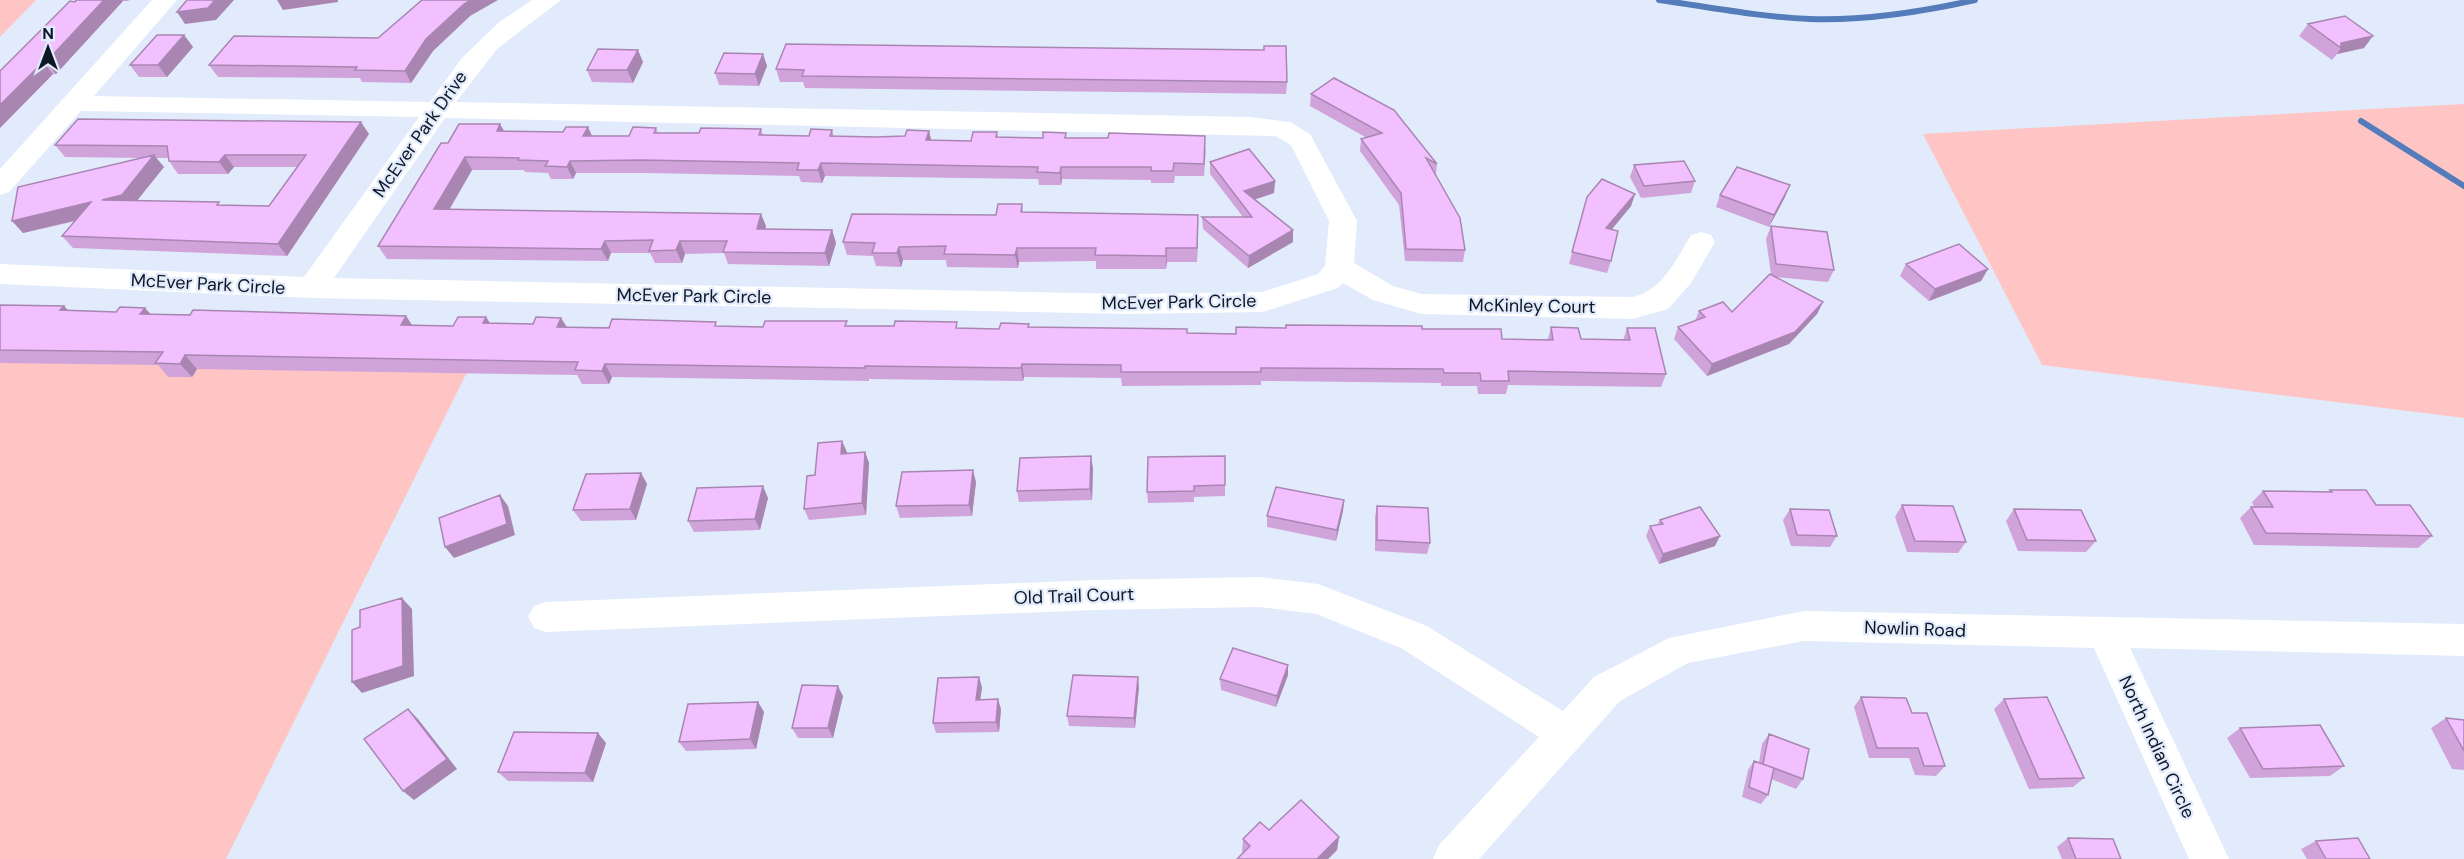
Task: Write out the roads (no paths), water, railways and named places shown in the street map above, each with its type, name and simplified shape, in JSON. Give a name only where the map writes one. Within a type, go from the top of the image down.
[{"type":"street","points":[[0,186],[165,0]]},
{"type":"street","name":"McEver Park Drive","points":[[312,288],[437,110],[493,36],[520,16],[549,0]]},
{"type":"street","points":[[72,103],[1024,119],[1250,125],[1281,128],[1301,140],[1343,221],[1339,268]]},
{"type":"street","name":"McKinley Court","points":[[1339,268],[1383,293],[1420,304],[1632,308],[1658,302],[1681,276],[1701,242]]},
{"type":"street","name":"McEver Park Circle","points":[[0,274],[312,288],[1128,304],[1263,302],[1328,281],[1339,268]]},
{"type":"street","name":"Old Trail Court","points":[[546,617],[1094,594],[1259,592],[1318,599],[1414,637],[1567,734]]},
{"type":"street","name":"Nowlin Road","points":[[1453,859],[1607,689],[1682,649],[1804,626],[2106,635],[2464,640]]},
{"type":"street","name":"North Indian Circle","points":[[2106,635],[2209,859]]},
{"type":"waterway","points":[[1659,0],[1810,19],[1852,19],[1893,15],[1975,0]]},
{"type":"waterway","points":[[2361,121],[2464,186]]}]
